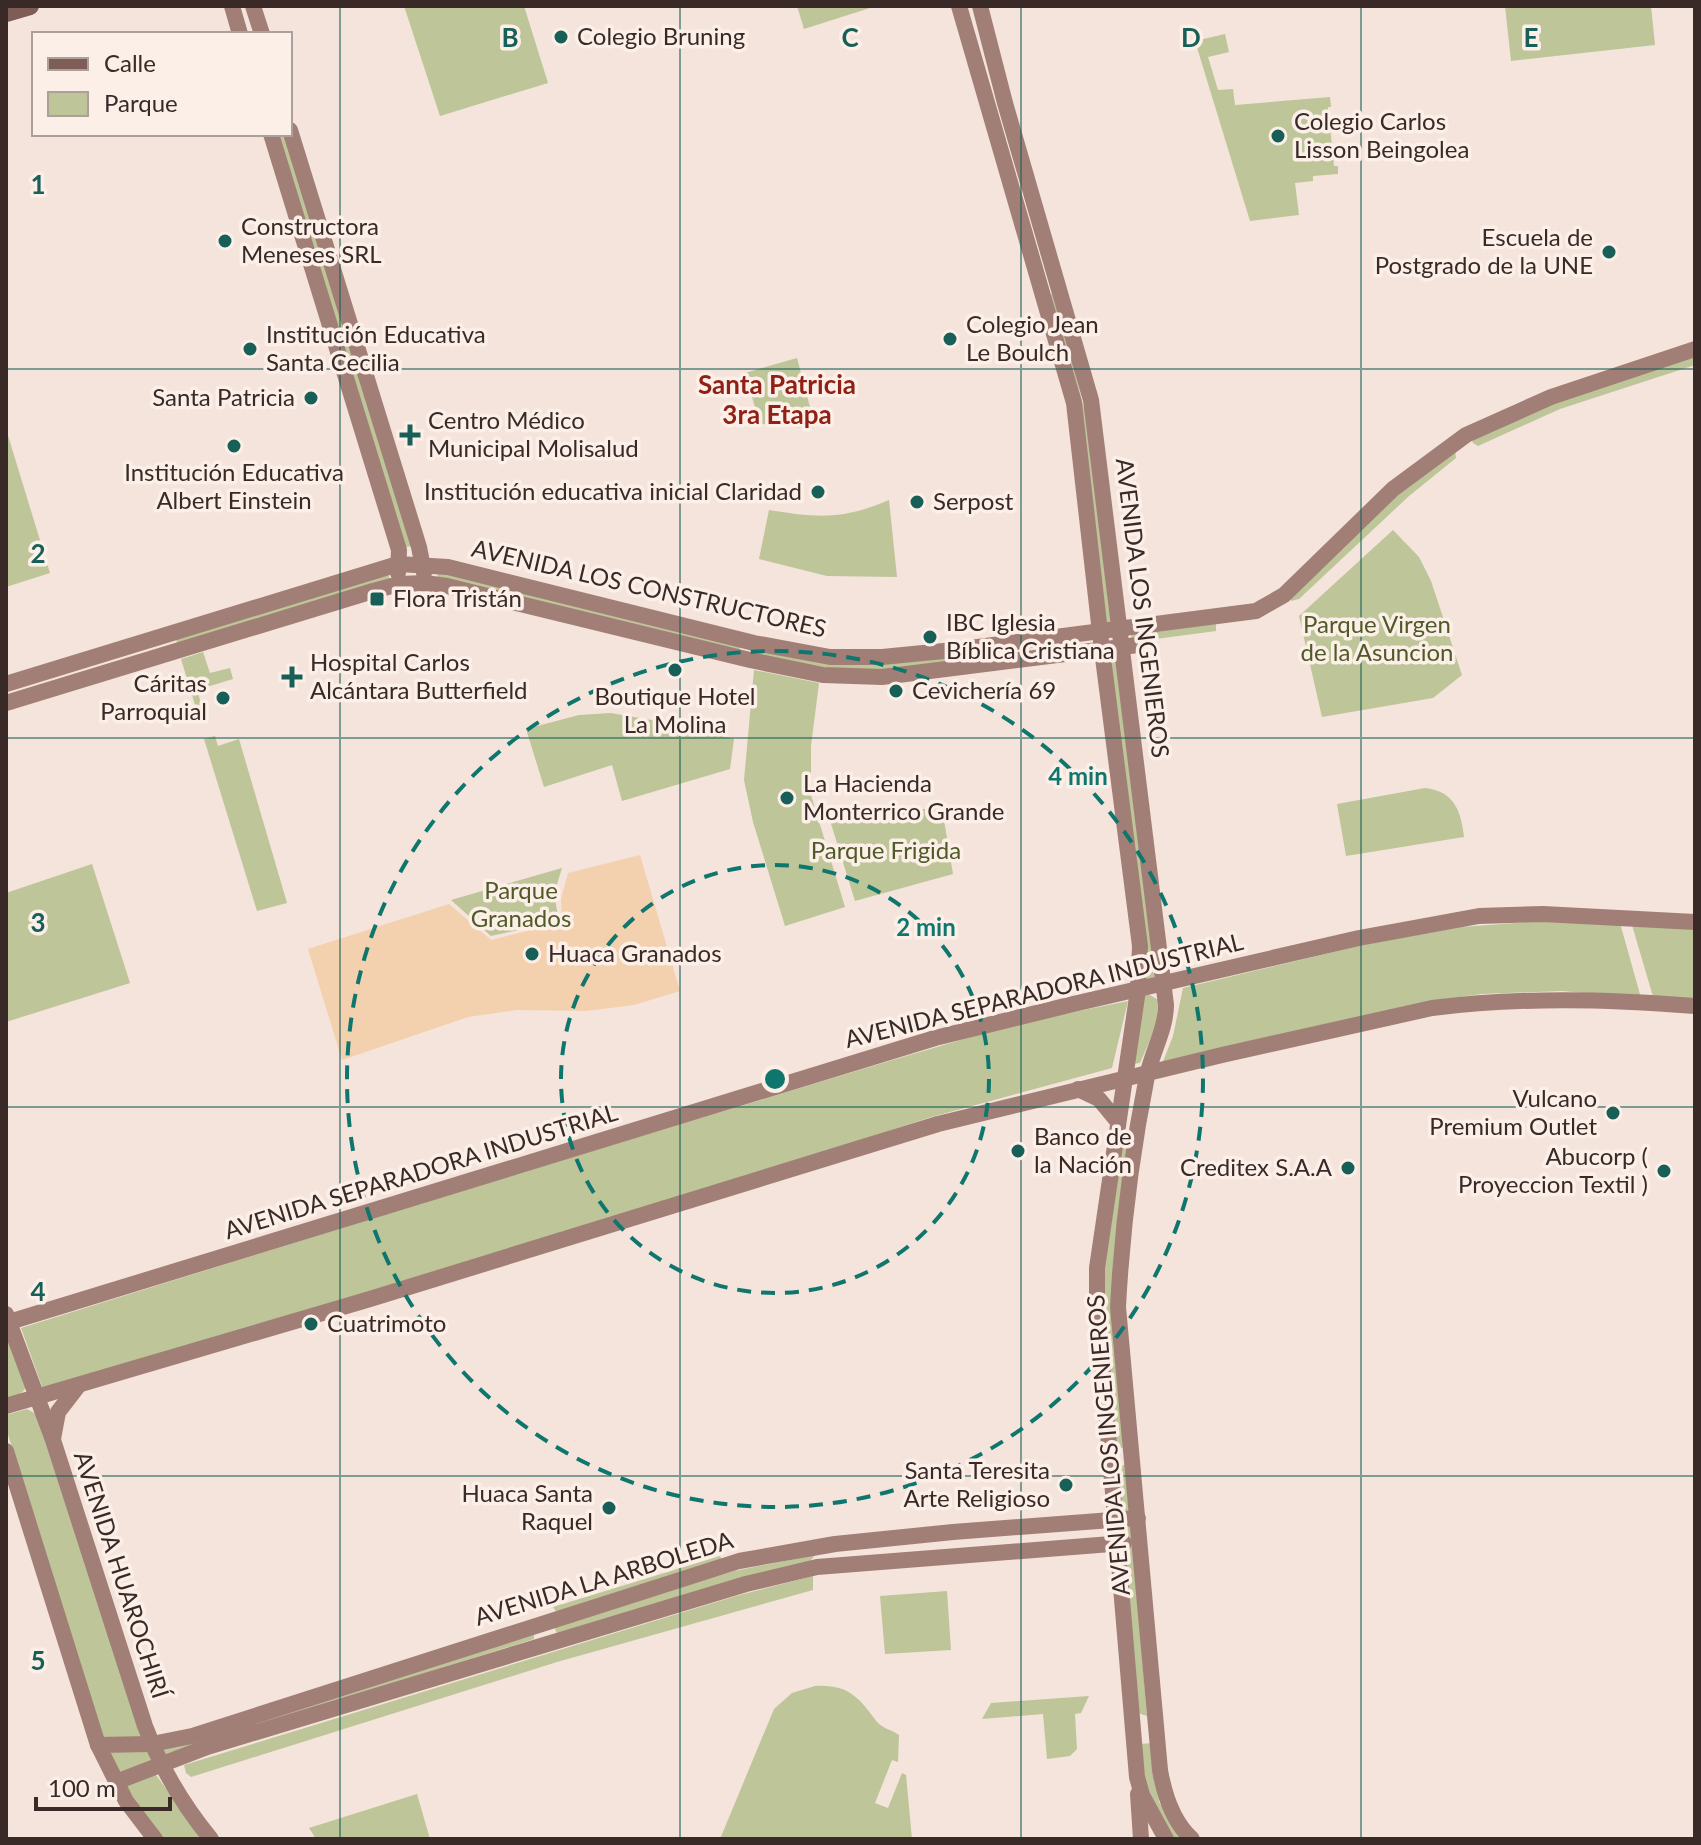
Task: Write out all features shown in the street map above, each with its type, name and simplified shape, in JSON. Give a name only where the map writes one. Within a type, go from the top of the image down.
[{"type":"main road","points":[[6,13],[30,6]]},
{"type":"street","points":[[232,6],[239,32]]},
{"type":"street","points":[[253,6],[261,32]]},
{"type":"street","name":"AVENIDA LOS INGENIEROS","points":[[959,6],[1074,403],[1140,946],[1138,990],[1097,1268],[1097,1291],[1137,1777],[1142,1795],[1166,1839]]},
{"type":"street","name":"AVENIDA LOS INGENIEROS","points":[[980,6],[1091,400],[1120,629],[1130,646],[1166,1014],[1147,1072],[1120,1267],[1118,1307],[1160,1770],[1169,1803],[1192,1839]]},
{"type":"street","points":[[272,136],[399,550],[399,584]]},
{"type":"street","points":[[292,136],[424,564],[425,583]]},
{"type":"street","name":"AVENIDA LOS CONSTRUCTORES","points":[[6,684],[398,564],[464,570],[754,643],[830,657],[882,657],[1245,613],[1284,595],[1393,489],[1466,435],[1551,397],[1695,349]]},
{"type":"street","name":"AVENIDA LOS CONSTRUCTORES","points":[[6,703],[399,584],[425,583],[505,598],[750,660],[823,675],[882,677],[1130,646]]},
{"type":"street","name":"AVENIDA SEPARADORA INDUSTRIAL","points":[[7,1320],[935,1038],[1138,990],[1374,935],[1479,916],[1543,914],[1695,922]]},
{"type":"street","points":[[1159,960],[1173,972],[1189,979]]},
{"type":"street","points":[[6,1406],[527,1252],[938,1124],[1147,1072],[1432,1008],[1480,1002],[1581,999],[1695,1006]]},
{"type":"street","points":[[1078,1089],[1099,1099],[1125,1131],[1138,1128]]},
{"type":"street","name":"AVENIDA HUAROCHIRÍ","points":[[7,1320],[53,1440],[152,1744],[185,1807],[211,1839]]},
{"type":"street","points":[[53,1440],[58,1412],[78,1386]]},
{"type":"street","points":[[6,1451],[98,1745],[126,1801],[155,1839]]},
{"type":"street","name":"AVENIDA LA ARBOLEDA","points":[[98,1745],[152,1744],[192,1736],[739,1561],[849,1542],[1138,1518]]},
{"type":"street","name":"AVENIDA LA ARBOLEDA","points":[[116,1782],[207,1747],[746,1584],[817,1567],[1140,1541]]},
{"type":"street","points":[[140,1712],[157,1729],[175,1736],[192,1736]]},
{"type":"street","points":[[1137,1777],[1141,1839]]},
{"type":"green space","points":[[404,6],[524,6],[548,83],[440,116]]},
{"type":"green space","points":[[797,6],[872,6],[873,7],[804,29]]},
{"type":"green space","points":[[1505,6],[1651,6],[1655,45],[1511,61]]},
{"type":"green space","points":[[1225,34],[1229,52],[1208,57],[1218,90],[1233,89],[1235,105],[1330,97],[1331,107],[1328,107],[1334,166],[1338,166],[1338,174],[1313,176],[1313,181],[1295,183],[1299,215],[1250,221],[1195,41]]},
{"type":"green space","points":[[274,136],[285,136],[412,546],[400,548]]},
{"type":"green space","points":[[1052,294],[1087,420],[1112,625],[1105,625],[1080,421],[1046,297]]},
{"type":"green space","points":[[1695,357],[1695,365],[1560,409],[1478,446],[1471,438],[1549,401]]},
{"type":"green space","points":[[797,358],[815,426],[812,429],[763,424],[759,421],[745,373]]},
{"type":"green space","points":[[6,429],[50,573],[6,587]]},
{"type":"green space","points":[[1455,450],[1456,458],[1409,496],[1299,599],[1291,601],[1291,597],[1367,518]]},
{"type":"green space","points":[[889,500],[897,577],[827,576],[759,559],[769,510],[830,516]]},
{"type":"green space","name":"Parque Virgen de la Asuncion","points":[[1393,530],[1419,557],[1431,581],[1462,675],[1433,698],[1322,717],[1299,616]]},
{"type":"green space","points":[[438,569],[741,643],[739,652],[437,581]]},
{"type":"green space","points":[[388,572],[390,582],[177,643],[176,639]]},
{"type":"green space","points":[[1216,624],[1216,631],[1133,642],[1130,639],[1133,633]]},
{"type":"green space","points":[[754,651],[947,657],[950,661],[947,665],[858,671],[824,669],[755,654]]},
{"type":"green space","points":[[203,652],[210,673],[230,668],[233,679],[197,690],[205,716],[199,718],[181,659]]},
{"type":"green space","points":[[1110,660],[1117,660],[1153,948],[1154,978],[1144,980]]},
{"type":"green space","points":[[754,670],[819,683],[811,746],[811,795],[845,907],[785,926],[753,822],[744,780]]},
{"type":"green space","points":[[611,713],[734,739],[730,769],[622,801],[612,765],[544,787],[526,729],[579,715]]},
{"type":"green space","points":[[215,736],[218,746],[239,739],[287,903],[257,911],[204,739]]},
{"type":"green space","points":[[1425,788],[1443,793],[1454,804],[1464,837],[1346,856],[1337,804]]},
{"type":"green space","name":"Parque Frigida","points":[[942,808],[953,874],[855,901],[828,814]]},
{"type":"green space","points":[[92,864],[130,983],[6,1022],[6,893]]},
{"type":"green space","name":"Parque Granados","points":[[562,868],[554,894],[559,921],[491,936],[451,900]]},
{"type":"green space","points":[[1555,920],[1620,923],[1641,998],[1562,991],[1482,994],[1430,1001],[1162,1064],[1173,1036],[1183,988],[1367,944],[1461,927]]},
{"type":"green space","points":[[1632,925],[1695,929],[1695,1001],[1654,1000]]},
{"type":"green space","points":[[1147,993],[1158,1000],[1157,1024],[1140,1063],[1131,1064],[1139,1002]]},
{"type":"green space","points":[[1128,1001],[1112,1068],[928,1118],[727,1184],[44,1392],[21,1328],[886,1062],[1015,1024]]},
{"type":"green space","points":[[1124,1134],[1129,1135],[1113,1271],[1124,1448],[1119,1448],[1115,1445],[1102,1269]]},
{"type":"green space","points":[[6,1335],[26,1387],[20,1394],[9,1397],[6,1397]]},
{"type":"green space","points":[[27,1409],[38,1415],[156,1775],[203,1839],[162,1839],[140,1811],[105,1750],[6,1428],[6,1415]]},
{"type":"green space","points":[[1120,1465],[1126,1465],[1147,1716],[1138,1713],[1117,1469]]},
{"type":"green space","points":[[815,1555],[808,1564],[735,1581],[557,1633],[553,1625],[734,1571]]},
{"type":"green space","points":[[720,1556],[723,1562],[557,1613],[553,1607]]},
{"type":"green space","points":[[813,1576],[813,1590],[557,1662],[191,1777],[186,1773],[184,1765],[736,1596]]},
{"type":"green space","points":[[947,1591],[951,1650],[885,1654],[880,1596]]},
{"type":"green space","points":[[534,1630],[534,1639],[205,1742],[163,1760],[160,1749]]},
{"type":"green space","points":[[815,1686],[836,1687],[852,1694],[879,1724],[899,1735],[898,1762],[892,1760],[875,1803],[888,1808],[902,1773],[906,1775],[912,1839],[720,1839],[774,1709],[792,1693]]},
{"type":"green space","points":[[1089,1696],[1081,1713],[1075,1714],[1077,1749],[1070,1756],[1047,1759],[1043,1714],[982,1719],[991,1703]]},
{"type":"green space","points":[[1152,1743],[1159,1802],[1183,1839],[1171,1839],[1146,1791],[1141,1744]]},
{"type":"green space","points":[[417,1794],[430,1839],[316,1839],[309,1828]]},
{"type":"sand","points":[[640,855],[680,991],[634,1005],[586,1011],[516,1010],[468,1017],[342,1060],[308,949],[449,904],[491,940],[562,922],[561,899],[568,873]]},
{"type":"place","name":"Colegio Bruning","points":[[561,37]]},
{"type":"place","name":"Colegio Carlos Lisson Beingolea","points":[[1278,136]]},
{"type":"place","name":"Constructora Meneses SRL","points":[[225,241]]},
{"type":"place","name":"Escuela de Postgrado de la UNE","points":[[1609,252]]},
{"type":"place","name":"Colegio Jean Le Boulch","points":[[950,339]]},
{"type":"place","name":"Institución Educativa Santa Cecilia","points":[[250,349]]},
{"type":"place","name":"Santa Patricia","points":[[311,398]]},
{"type":"place","name":"Centro Médico Municipal Molisalud","points":[[410,435]]},
{"type":"place","name":"Institución Educativa Albert Einstein","points":[[234,446]]},
{"type":"place","name":"Institución educativa inicial Claridad","points":[[818,492]]},
{"type":"place","name":"Serpost","points":[[917,502]]},
{"type":"place","name":"Flora Tristán","points":[[377,599]]},
{"type":"place","name":"IBC Iglesia Bíblica Cristiana","points":[[930,637]]},
{"type":"place","name":"Boutique Hotel La Molina","points":[[675,670]]},
{"type":"place","name":"Hospital Carlos Alcántara Butterfield","points":[[292,677]]},
{"type":"place","name":"Cevichería 69","points":[[896,691]]},
{"type":"place","name":"Cáritas Parroquial","points":[[223,698]]},
{"type":"place","name":"La Hacienda Monterrico Grande","points":[[787,798]]},
{"type":"place","name":"Huaca Granados","points":[[532,954]]},
{"type":"place","name":"Vulcano Premium Outlet","points":[[1613,1113]]},
{"type":"place","name":"Banco de la Nación","points":[[1018,1151]]},
{"type":"place","name":"Creditex S.A.A","points":[[1348,1168]]},
{"type":"place","name":"Abucorp ( Proyeccion Textil )","points":[[1664,1171]]},
{"type":"place","name":"Cuatrimoto","points":[[311,1324]]},
{"type":"place","name":"Santa Teresita Arte Religioso","points":[[1066,1485]]},
{"type":"place","name":"Huaca Santa Raquel","points":[[609,1508]]},
{"type":"district","name":"Santa Patricia 3ra Etapa","points":[[777,400]]}]
